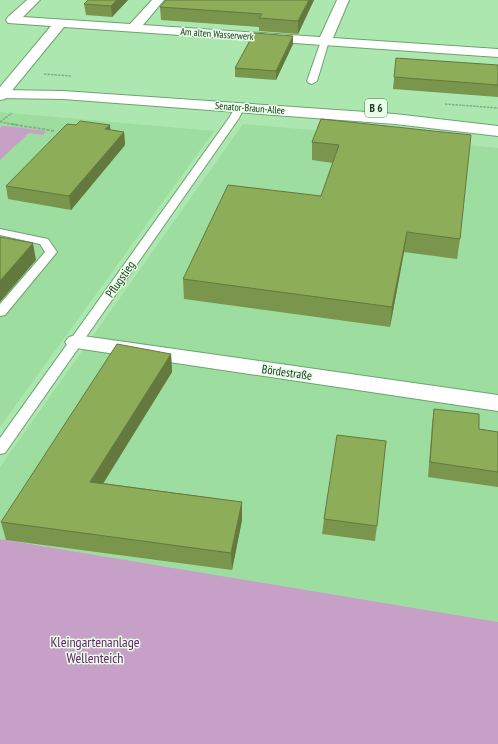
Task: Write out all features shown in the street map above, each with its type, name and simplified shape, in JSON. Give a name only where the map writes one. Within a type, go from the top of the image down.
[{"type":"street","name":"Am alten Wasserwerk","points":[[34,0],[12,20],[498,53]]},
{"type":"street","points":[[134,28],[158,0]]},
{"type":"street","points":[[325,41],[343,0]]},
{"type":"street","points":[[3,89],[61,23]]},
{"type":"street","name":"Senator-Braun-Allee","points":[[3,89],[63,95],[377,118],[498,131]]},
{"type":"street","name":"Senator-Braun-Allee","points":[[3,89],[498,117]]},
{"type":"street","name":"Bördestraße","points":[[76,342],[498,403]]},
{"type":"lane","points":[[312,81],[325,41]]},
{"type":"lane","name":"Pflugstieg","points":[[0,449],[234,118],[239,108]]},
{"type":"lane","points":[[0,232],[44,241],[51,252],[0,312]]},
{"type":"path","points":[[0,122],[54,131]]},
{"type":"shaded area","points":[[0,112],[214,131],[0,427]]},
{"type":"shaded area","points":[[243,124],[373,135],[498,148],[498,622],[0,539],[0,467]]},
{"type":"green space","points":[[2,126],[46,131],[43,135],[29,133],[0,160],[0,128]]},
{"type":"green space","name":"Kleingartenanlage Wellenteich","points":[[0,539],[498,622],[498,744],[0,744]]},
{"type":"building","points":[[88,0],[117,0],[111,6],[84,4]]},
{"type":"building","points":[[166,0],[309,0],[298,21],[259,18],[262,14],[160,7]]},
{"type":"building","points":[[254,33],[293,36],[276,71],[235,68]]},
{"type":"building","points":[[396,58],[498,65],[498,85],[394,77]]},
{"type":"building","points":[[321,119],[471,135],[460,239],[407,232],[392,307],[183,279],[228,185],[321,196],[339,145],[312,142]]},
{"type":"building","points":[[80,121],[110,125],[105,129],[124,132],[69,196],[6,186],[67,124],[76,125]]},
{"type":"building","points":[[0,237],[33,243],[0,281]]},
{"type":"building","points":[[117,344],[171,354],[90,482],[242,502],[231,553],[1,522]]},
{"type":"building","points":[[434,409],[479,414],[479,429],[498,432],[498,472],[430,462]]},
{"type":"building","points":[[337,435],[386,441],[377,526],[324,519]]}]
